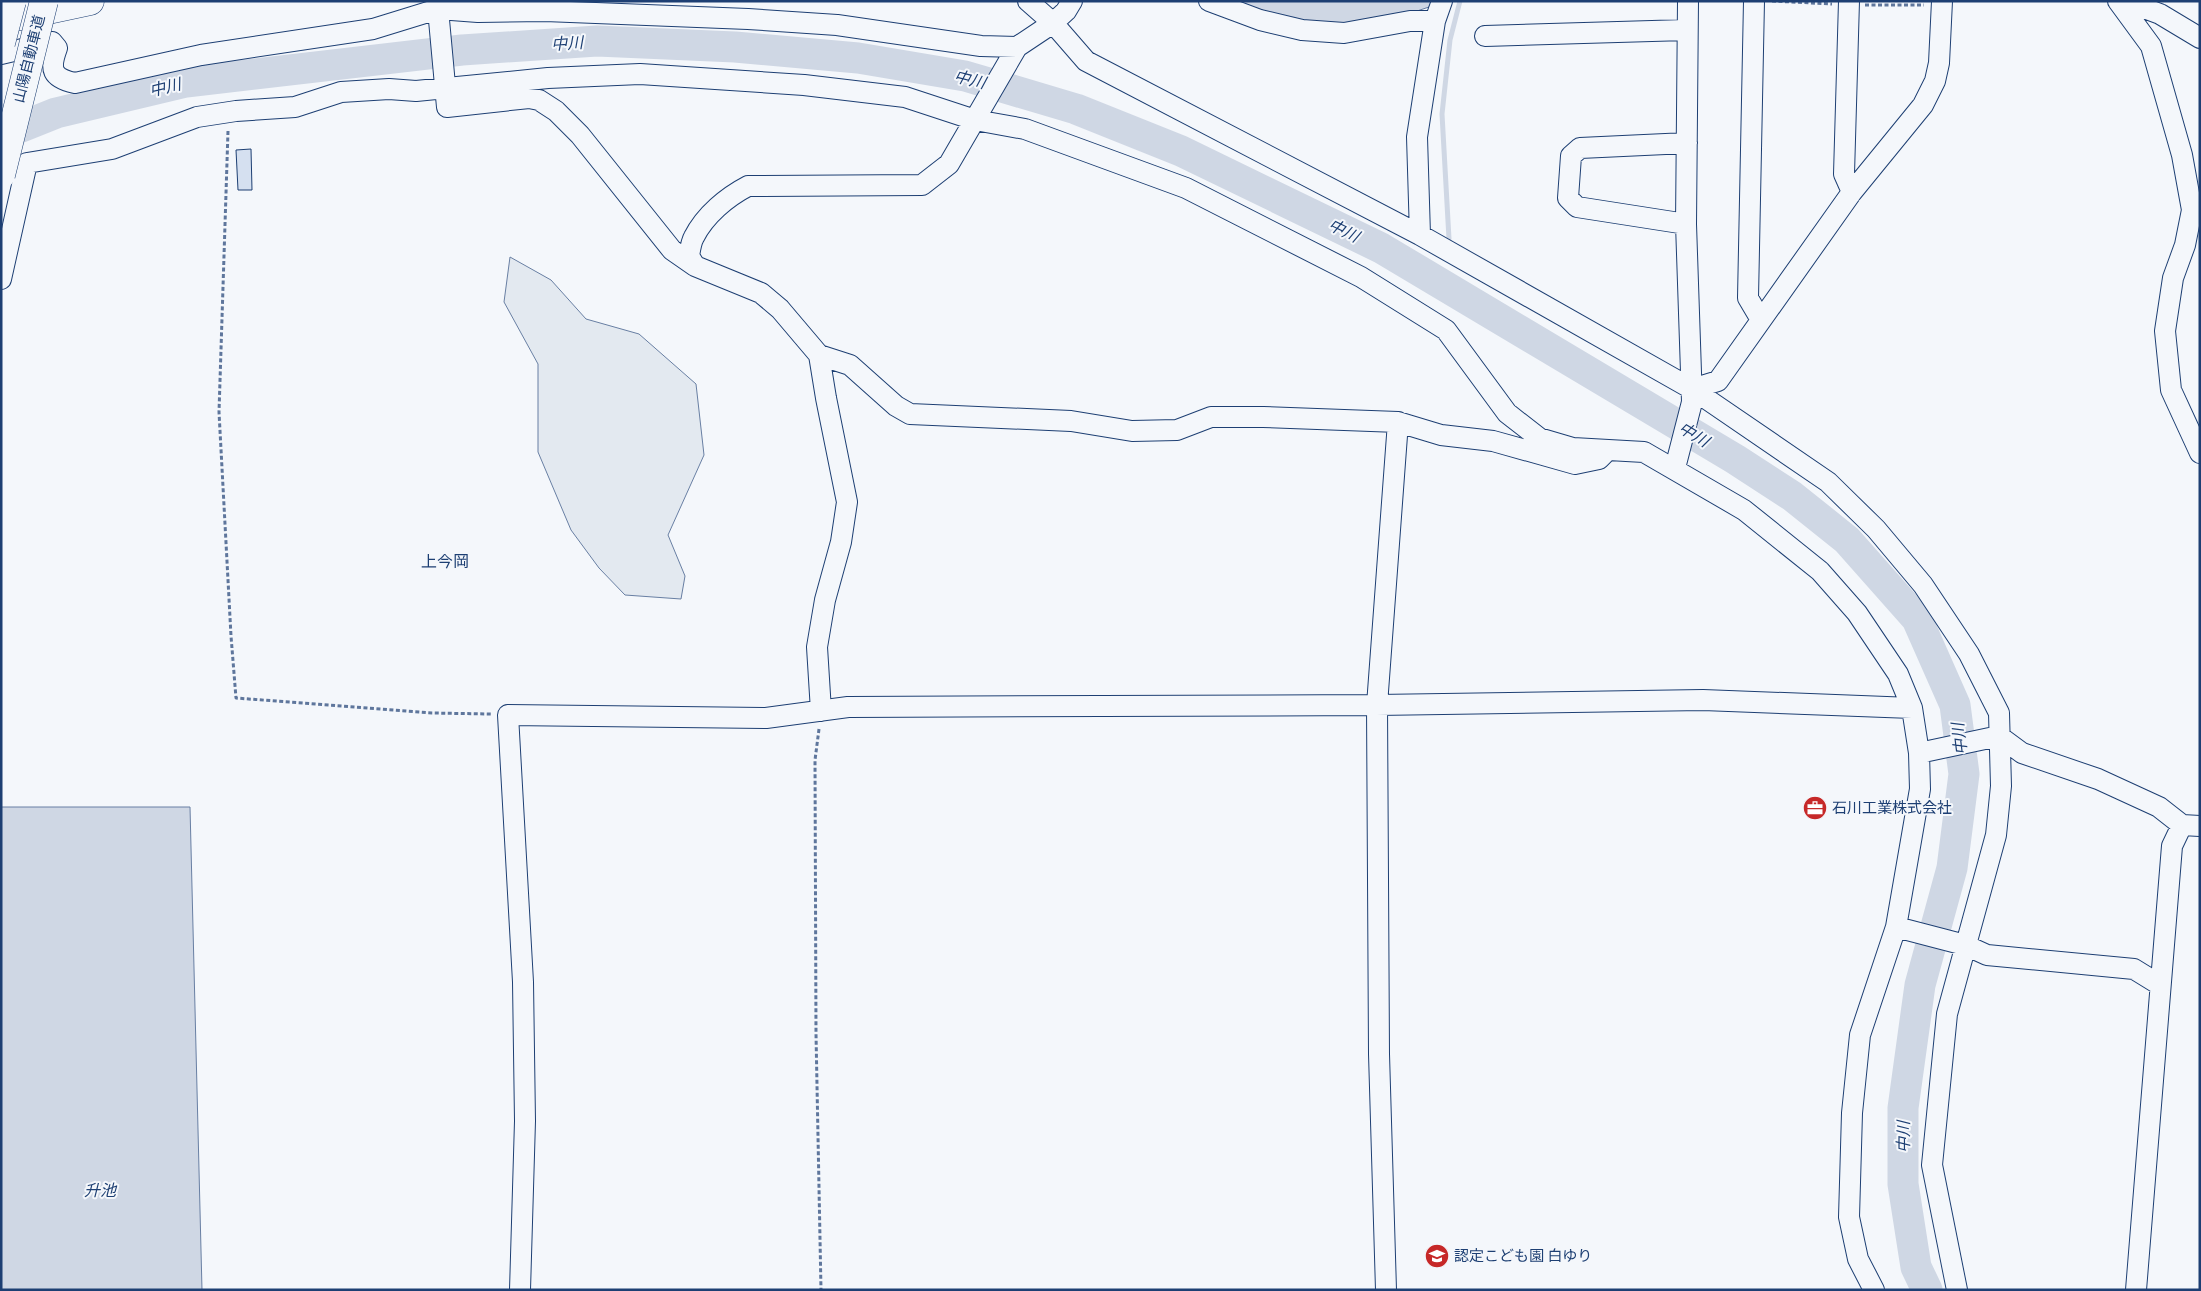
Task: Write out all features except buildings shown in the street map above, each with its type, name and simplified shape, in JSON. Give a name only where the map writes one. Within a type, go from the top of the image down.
[{"type":"highway","name":"山陽自動車道","points":[[1,43],[12,1]]},
{"type":"highway","name":"山陽自動車道","points":[[1,175],[44,1]]},
{"type":"highway","points":[[1,20],[90,1]]},
{"type":"street","points":[[1028,1],[1053,23],[1086,61],[1420,235],[1692,395],[1828,482],[1876,529],[1923,585],[1969,654],[1999,713],[2001,786],[1996,835],[1947,1014],[1932,1165],[1957,1290]]},
{"type":"street","points":[[695,266],[689,256],[694,237],[710,215],[729,196],[748,186],[922,185],[949,164],[1015,50],[1053,23],[1066,11],[1072,1]]},
{"type":"street","points":[[1209,1],[1260,20],[1302,30],[1344,33],[1410,21],[1435,22]]},
{"type":"street","points":[[1420,235],[1417,137],[1435,22],[1442,1]]},
{"type":"street","points":[[1676,462],[1692,395],[1686,224],[1686,30],[1688,1]]},
{"type":"street","points":[[1754,1],[1748,298],[1761,320]]},
{"type":"street","points":[[1849,1],[1844,174],[1852,192]]},
{"type":"street","points":[[1692,395],[1718,381],[1852,192],[1923,105],[1935,81],[1939,63],[1942,1]]},
{"type":"street","points":[[2118,1],[2151,46],[2182,155],[2192,210],[2185,245],[2173,278],[2165,331],[2171,390],[2200,453]]},
{"type":"street","points":[[2125,1],[2160,14],[2200,38]]},
{"type":"street","points":[[1,54],[52,42],[57,48],[52,61],[54,73],[61,80],[75,84],[201,55],[373,29],[440,10],[478,12],[545,11],[758,19],[837,25],[1015,50]]},
{"type":"street","points":[[440,10],[447,107],[529,98],[539,100],[556,111],[580,135],[672,250],[695,266],[761,293],[780,309],[820,355],[850,365],[896,406],[910,414],[1071,421],[1132,431],[1178,430],[1211,417],[1398,422],[1441,435],[1493,441],[1575,464],[1599,459],[1608,450]]},
{"type":"street","points":[[1485,36],[1686,30]]},
{"type":"street","points":[[1,175],[27,163],[112,148],[197,117],[236,111],[295,107],[342,92],[389,89],[416,92],[445,84],[640,74],[804,85],[904,97],[975,120],[1025,129],[1186,188],[1361,277],[1446,330],[1507,413],[1539,438],[1573,448],[1644,452],[1676,462],[1744,510],[1820,571],[1857,613],[1898,674],[1912,708],[1919,753],[1920,789],[1896,927],[1860,1035],[1852,1113],[1849,1217],[1858,1259],[1874,1290]]},
{"type":"street","points":[[1686,224],[1577,207],[1568,198],[1571,156],[1580,148],[1687,143]]},
{"type":"street","points":[[1,279],[27,163]]},
{"type":"street","points":[[820,355],[826,398],[847,502],[841,542],[825,600],[816,647],[821,711]]},
{"type":"street","points":[[1386,1290],[1387,1256],[1379,1054],[1377,705],[1398,422]]},
{"type":"street","points":[[520,1290],[525,1121],[523,982],[508,715],[766,718],[848,707],[1377,705],[1703,700],[1912,708]]},
{"type":"street","points":[[1919,753],[1999,736],[2022,753],[2098,780],[2160,807],[2191,825],[2172,846],[2136,1290]]},
{"type":"street","points":[[1896,927],[1965,945],[1987,955],[2134,969],[2160,985]]},
{"type":"path","points":[[228,130],[219,412],[236,698],[432,713],[508,715]]},
{"type":"path","points":[[821,711],[815,760],[816,1034],[821,1290]]},
{"type":"shaded area","points":[[510,257],[551,280],[586,319],[639,334],[696,384],[704,455],[668,535],[685,576],[681,599],[625,595],[599,568],[571,530],[538,452],[538,364],[504,302]]},
{"type":"water","points":[[1225,1],[1435,1],[1432,6],[1399,17],[1316,25]]},
{"type":"water","name":"升池","points":[[1,807],[190,807],[202,1290],[1,1290]]},
{"type":"waterway","points":[[1449,239],[1442,114],[1450,40],[1460,1]]},
{"type":"waterway","name":"中川","points":[[1,135],[56,113],[186,82],[462,50],[597,41],[735,47],[858,58],[965,76],[1076,109],[1181,151],[1381,248],[1735,459],[1792,496],[1847,540],[1917,619],[1955,705],[1964,774],[1952,868],[1920,985],[1903,1108],[1903,1184],[1916,1267],[1927,1290]]},
{"type":"waterway","points":[[1452,276],[1454,291]]},
{"type":"place","name":"石川工業株式会社","points":[[1815,808]]},
{"type":"place","name":"認定こども園 白ゆり","points":[[1437,1256]]},
{"type":"district","name":"上今岡","points":[[445,561]]}]
